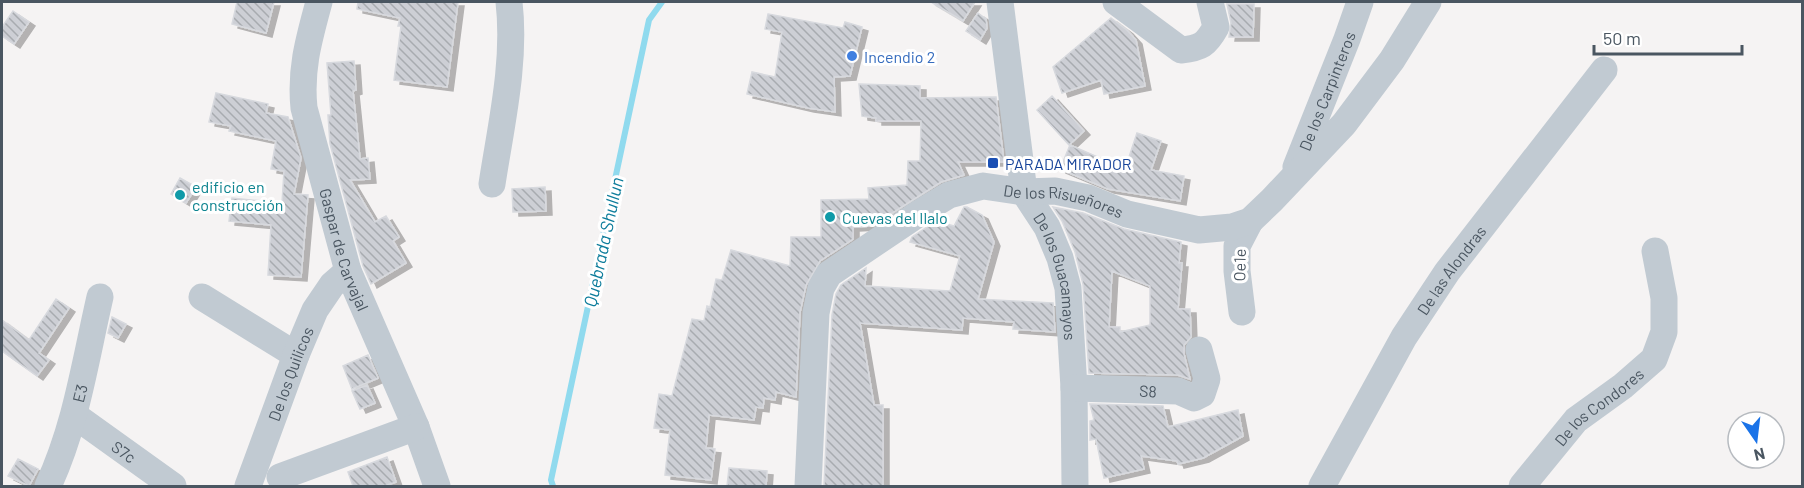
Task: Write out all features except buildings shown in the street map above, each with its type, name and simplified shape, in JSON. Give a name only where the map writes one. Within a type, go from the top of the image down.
[{"type":"street","name":"Gaspar de Carvajal","points":[[319,2],[304,56],[302,83],[304,108],[348,271],[417,427],[437,486]]},
{"type":"street","points":[[492,184],[510,54],[509,2]]},
{"type":"street","name":"De los Guacamayos","points":[[1000,2],[1024,192],[1047,227],[1060,258],[1068,288],[1074,388],[1075,486]]},
{"type":"street","points":[[1116,2],[1181,50],[1197,48],[1209,40],[1216,27],[1210,2]]},
{"type":"street","name":"De los Carpinteros","points":[[1291,180],[1360,2]]},
{"type":"street","name":"De los Risueñores","points":[[808,486],[816,313],[821,288],[829,274],[949,195],[982,186],[1024,192],[1055,190],[1089,198],[1126,214],[1199,230],[1232,227],[1250,220],[1344,124],[1392,60],[1428,2]]},
{"type":"street","name":"De las Alondras","points":[[1322,486],[1404,337],[1446,272],[1604,70]]},
{"type":"street","name":"Oe1e","points":[[1242,312],[1237,271],[1237,246],[1250,220]]},
{"type":"street","name":"De los Condores","points":[[1521,486],[1576,420],[1623,386],[1654,359],[1664,332],[1664,298],[1655,251]]},
{"type":"street","name":"De los Quilicos","points":[[248,486],[296,355],[321,299],[348,271]]},
{"type":"street","name":"E3","points":[[48,486],[63,454],[74,415],[100,297]]},
{"type":"street","points":[[202,297],[296,355]]},
{"type":"street","name":"S8","points":[[1074,388],[1178,391],[1194,398],[1202,394],[1207,379],[1199,350]]},
{"type":"street","name":"S7c","points":[[74,415],[173,486]]},
{"type":"street","points":[[280,477],[417,427]]},
{"type":"waterway","name":"Quebrada Shullun","points":[[553,486],[551,480],[649,20],[662,2]]},
{"type":"place","name":"Incendio 2","points":[[852,56]]},
{"type":"place","name":"PARADA MIRADOR","points":[[993,163]]},
{"type":"place","name":"edificio en construcción","points":[[180,195]]},
{"type":"place","name":"Cuevas del Ilalo","points":[[830,217]]}]
